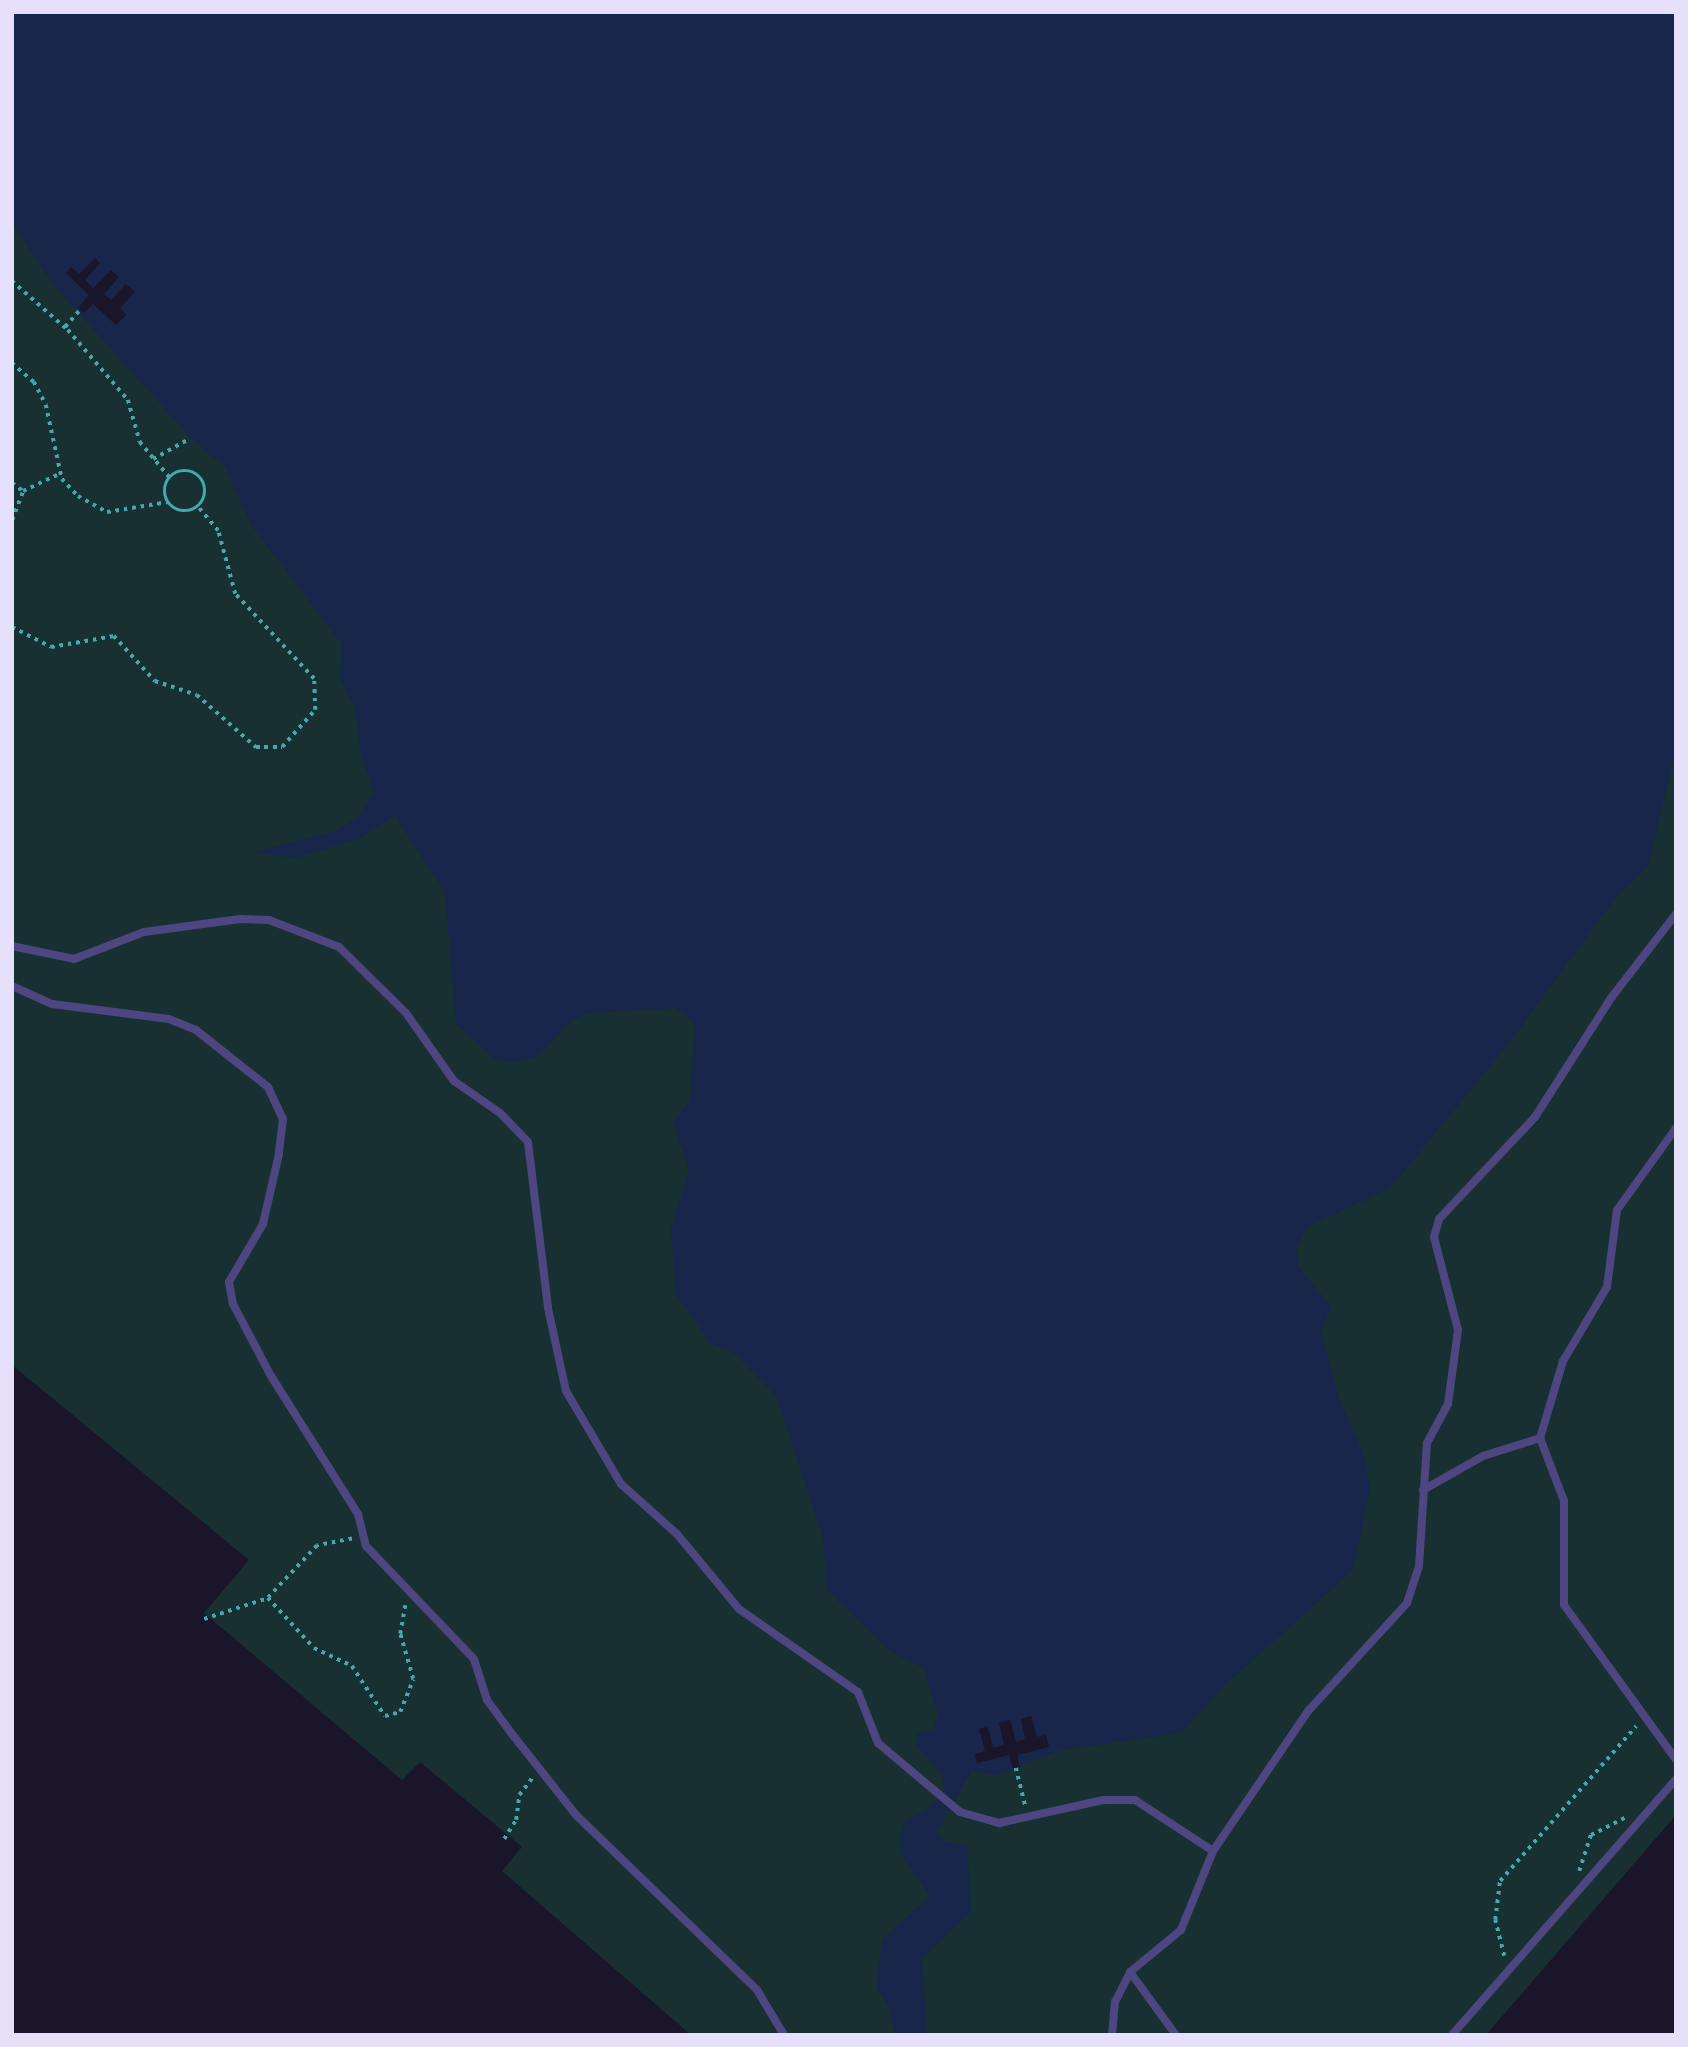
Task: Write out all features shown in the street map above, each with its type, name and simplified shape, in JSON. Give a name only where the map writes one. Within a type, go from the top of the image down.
[{"type":"lane","points":[[1112,2035],[1115,2002],[1130,1972],[1181,1930],[1213,1851],[1309,1710],[1407,1603],[1419,1566],[1427,1443],[1448,1404],[1458,1330],[1434,1237],[1439,1219],[1535,1116],[1611,998],[1676,915]]},
{"type":"lane","points":[[12,946],[74,958],[144,932],[240,919],[319,936],[360,965],[406,1013],[454,1081],[500,1112],[528,1142],[560,1371],[621,1484],[672,1528],[740,1609],[858,1692],[878,1743],[960,1812],[999,1823],[1104,1800],[1135,1800],[1213,1851]]},
{"type":"lane","points":[[12,986],[63,1006],[169,1019],[196,1030],[236,1056],[280,1104],[277,1166],[263,1224],[229,1282],[233,1304],[310,1446],[358,1514],[366,1546],[474,1660],[487,1700],[542,1766],[576,1815],[757,1990],[784,2035]]},
{"type":"lane","points":[[1676,1128],[1617,1210],[1607,1287],[1563,1361],[1540,1438],[1564,1501],[1564,1605],[1676,1760]]},
{"type":"lane","points":[[1423,1490],[1483,1456],[1540,1438]]},
{"type":"lane","points":[[1452,2035],[1637,1820],[1676,1779]]},
{"type":"lane","points":[[1130,1972],[1176,2035]]},
{"type":"path","points":[[12,281],[65,327],[134,410],[140,442],[170,478],[169,502]]},
{"type":"path","points":[[65,327],[80,310]]},
{"type":"path","points":[[12,363],[34,382],[46,405],[61,473],[78,496],[107,512],[169,502],[179,510],[197,506]]},
{"type":"path","points":[[153,459],[189,439]]},
{"type":"path","points":[[170,478],[181,471],[199,477],[205,489],[197,506]]},
{"type":"path","points":[[12,520],[23,491],[61,473]]},
{"type":"path","points":[[12,483],[23,491]]},
{"type":"path","points":[[12,627],[51,647],[114,636],[155,681],[197,695],[256,747],[282,747],[315,710],[314,678],[235,594],[218,531],[197,506]]},
{"type":"path","points":[[204,1619],[268,1598],[317,1546],[356,1539],[366,1546]]},
{"type":"path","points":[[268,1598],[314,1648],[352,1667],[377,1710],[393,1717],[413,1679],[399,1621],[413,1595]]},
{"type":"path","points":[[1512,1966],[1497,1940],[1500,1881],[1646,1715]]},
{"type":"path","points":[[504,1839],[516,1820],[519,1795],[542,1766]]},
{"type":"path","points":[[1016,1768],[1028,1817]]},
{"type":"path","points":[[1585,1882],[1580,1857],[1591,1835],[1614,1819],[1637,1820]]},
{"type":"green space","points":[[12,12],[1676,12],[1676,1815],[1486,2035],[691,2035],[502,1871],[522,1847],[420,1762],[402,1780],[204,1613],[249,1560],[12,1365]]},
{"type":"water","points":[[12,12],[1676,12],[1676,748],[1648,866],[1617,896],[1510,1042],[1390,1188],[1309,1226],[1296,1248],[1299,1268],[1331,1306],[1321,1332],[1339,1398],[1365,1458],[1370,1488],[1353,1570],[1224,1686],[1181,1733],[1061,1750],[995,1775],[972,1771],[937,1831],[942,1841],[967,1846],[971,1911],[922,1958],[927,2035],[894,2035],[891,2012],[877,1988],[883,1939],[930,1896],[901,1855],[900,1838],[904,1821],[927,1810],[944,1789],[943,1776],[916,1745],[918,1733],[934,1729],[938,1716],[924,1668],[891,1652],[827,1590],[823,1538],[777,1397],[734,1353],[710,1343],[676,1294],[671,1229],[689,1171],[673,1122],[690,1101],[695,1024],[675,1008],[590,1013],[571,1021],[540,1055],[519,1062],[496,1060],[456,1024],[445,892],[395,816],[360,838],[295,858],[254,852],[336,831],[358,816],[374,792],[361,756],[355,706],[340,680],[342,644],[252,526],[225,467],[192,439],[53,284],[12,222]]},
{"type":"pier","points":[[95,258],[100,263],[85,280],[93,288],[111,270],[119,277],[104,294],[111,300],[126,284],[135,292],[120,308],[126,315],[116,325],[93,304],[84,313],[78,308],[89,295],[66,273],[71,267],[79,274]]},
{"type":"pier","points":[[1031,1716],[1037,1737],[1046,1735],[1049,1747],[1017,1755],[1020,1767],[1013,1769],[1009,1755],[977,1763],[975,1754],[985,1751],[979,1729],[988,1727],[993,1748],[1004,1745],[999,1723],[1010,1720],[1016,1742],[1025,1739],[1021,1719]]}]
